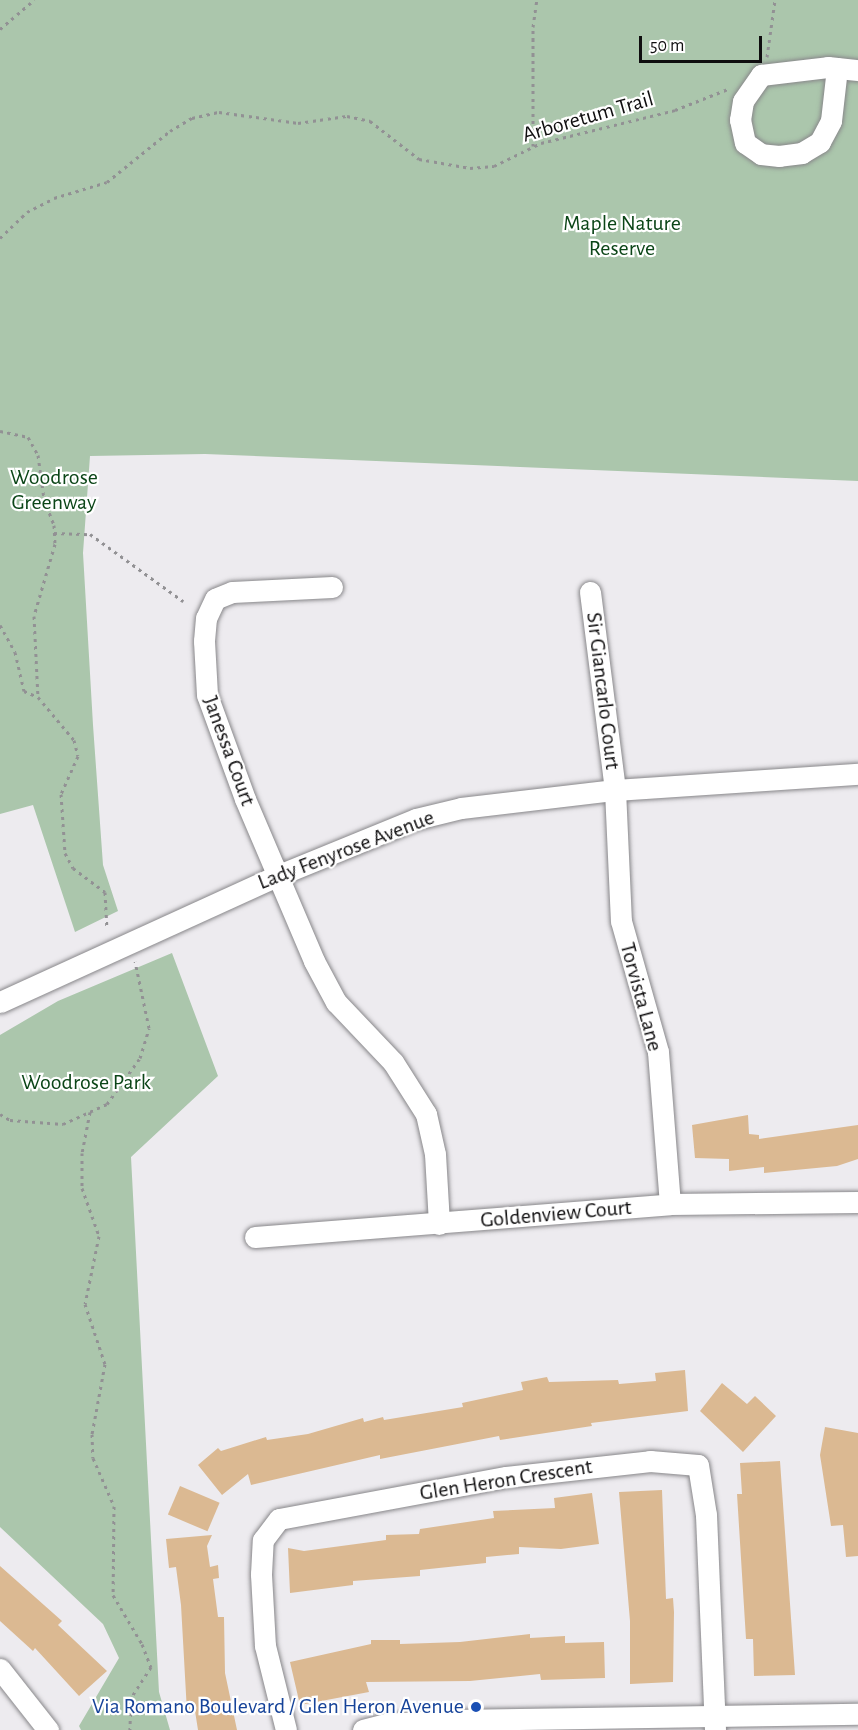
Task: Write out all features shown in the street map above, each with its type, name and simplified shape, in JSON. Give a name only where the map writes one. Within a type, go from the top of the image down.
[{"type":"street","points":[[848,69],[831,121],[820,142],[802,153],[779,156],[761,154],[745,143],[740,120],[743,100],[761,75],[771,71],[848,69]]},
{"type":"street","name":"Janessa Court","points":[[332,587],[232,592],[214,599],[206,618],[207,694],[245,799],[279,874],[314,961],[336,1002],[393,1062],[426,1114],[435,1154],[439,1224]]},
{"type":"street","name":"Sir Giancarlo Court","points":[[591,592],[615,790]]},
{"type":"street","name":"Lady Fenyrose Avenue","points":[[0,1002],[279,874],[416,819],[461,808],[615,790],[858,774]]},
{"type":"street","name":"Torvista Lane","points":[[615,790],[621,921],[658,1052],[670,1204]]},
{"type":"street","name":"Goldenview Court","points":[[255,1237],[670,1204],[858,1202]]},
{"type":"street","name":"Glen Heron Crescent","points":[[286,1730],[265,1646],[261,1574],[263,1540],[279,1519],[506,1477],[650,1461],[698,1465],[706,1515],[715,1724]]},
{"type":"street","points":[[0,1669],[48,1730]]},
{"type":"street","points":[[363,1730],[386,1724],[454,1720],[715,1724],[858,1714]]},
{"type":"path","points":[[0,29],[34,0]]},
{"type":"path","points":[[533,146],[533,27],[537,0]]},
{"type":"path","points":[[761,75],[774,27],[775,0]]},
{"type":"path","name":"Arboretum Trail","points":[[0,238],[27,212],[54,198],[107,182],[170,131],[192,118],[219,112],[298,123],[347,116],[370,121],[419,159],[470,168],[494,166],[533,146],[675,110],[729,88]]},
{"type":"path","points":[[0,431],[28,437],[38,455],[54,533],[34,616],[38,697]]},
{"type":"path","points":[[54,533],[90,534],[183,601]]},
{"type":"path","points":[[0,626],[15,652],[24,691],[38,697],[74,740],[78,756],[61,794],[65,853],[74,868],[105,892],[107,929]]},
{"type":"path","points":[[0,1114],[10,1120],[63,1124],[106,1104],[140,1058],[148,1028],[135,961]]},
{"type":"path","points":[[90,1112],[82,1153],[82,1188],[99,1236],[85,1304],[105,1364],[92,1434],[93,1458],[114,1506],[113,1595],[142,1644],[151,1667],[131,1698],[130,1730]]},
{"type":"green space","name":"Maple Nature Reserve","points":[[0,0],[858,0],[858,481],[205,454],[90,456],[83,553],[93,725],[103,865],[118,911],[75,932],[33,805],[0,814]]},
{"type":"green space","name":"Woodrose Park","points":[[172,953],[218,1076],[131,1157],[159,1692],[170,1730],[81,1730],[79,1726],[119,1658],[103,1624],[0,1527],[0,1035],[58,1001]]},
{"type":"building","points":[[748,1115],[749,1134],[759,1135],[759,1139],[858,1125],[858,1159],[837,1166],[764,1173],[764,1167],[729,1171],[729,1159],[695,1158],[692,1125]]},
{"type":"building","points":[[685,1370],[688,1411],[591,1423],[592,1426],[500,1440],[499,1436],[380,1459],[380,1455],[251,1485],[248,1474],[222,1495],[198,1465],[218,1448],[221,1451],[266,1437],[267,1440],[308,1434],[363,1418],[364,1422],[383,1417],[384,1420],[463,1407],[462,1403],[523,1390],[521,1382],[547,1377],[549,1382],[618,1380],[619,1384],[656,1381],[655,1373]]},
{"type":"building","points":[[722,1383],[747,1404],[755,1396],[776,1416],[743,1452],[700,1411]]},
{"type":"building","points":[[825,1427],[858,1433],[858,1556],[846,1557],[843,1525],[831,1526],[820,1455]]},
{"type":"building","points":[[780,1461],[795,1675],[754,1676],[753,1639],[746,1639],[737,1494],[742,1494],[740,1463]]},
{"type":"building","points":[[180,1486],[220,1503],[207,1531],[168,1515]]},
{"type":"building","points":[[662,1490],[666,1599],[673,1598],[674,1612],[673,1682],[630,1684],[630,1621],[619,1492]]},
{"type":"building","points":[[592,1493],[599,1544],[561,1549],[519,1547],[519,1554],[486,1557],[486,1563],[420,1570],[420,1576],[353,1581],[353,1585],[290,1593],[288,1548],[304,1551],[386,1540],[386,1535],[419,1534],[420,1529],[494,1518],[493,1511],[555,1508],[554,1498]]},
{"type":"building","points":[[212,1535],[207,1546],[210,1567],[218,1565],[219,1578],[213,1579],[218,1617],[224,1617],[225,1673],[237,1730],[198,1730],[195,1711],[187,1712],[181,1605],[176,1567],[169,1568],[166,1539]]},
{"type":"building","points":[[0,1566],[62,1621],[58,1625],[107,1671],[79,1696],[35,1648],[33,1651],[0,1621]]},
{"type":"building","points":[[530,1634],[530,1638],[565,1636],[565,1643],[604,1642],[605,1678],[541,1680],[540,1674],[470,1681],[366,1682],[369,1692],[300,1705],[290,1662],[371,1644],[371,1640],[400,1640],[400,1644],[460,1642]]},
{"type":"place","name":"Via Romano Boulevard / Glen Heron Avenue","points":[[476,1707]]},
{"type":"park label","name":"Woodrose Greenway","points":[[54,490]]}]
